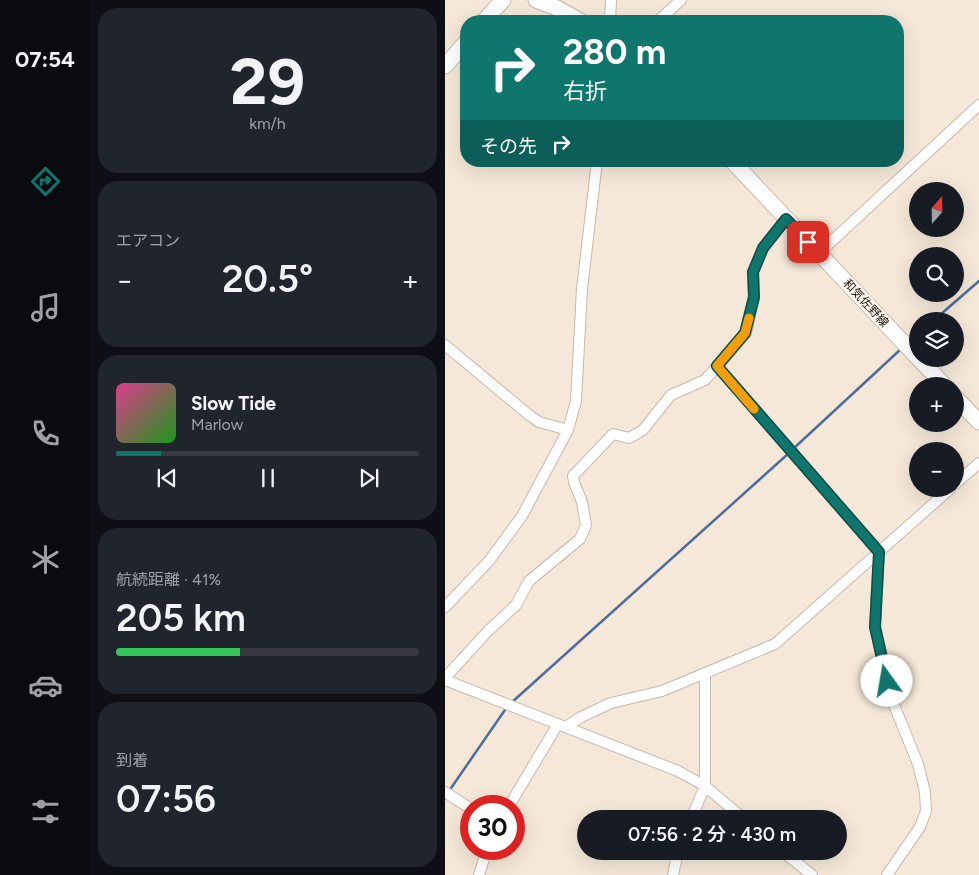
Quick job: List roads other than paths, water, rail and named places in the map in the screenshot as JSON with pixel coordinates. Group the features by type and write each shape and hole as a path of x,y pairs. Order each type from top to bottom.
{"main road":[{"path":"489,15 503,0"},
{"path":"537,0 568,15"},
{"path":"445,66 460,49"},
{"name":"和気佐野線","path":"738,167 909,348"},
{"name":"和気佐野線","path":"927,367 936,377"},
{"path":"964,406 979,422"}],"street":[{"path":"610,15 611,0"},
{"path":"665,15 681,0"},
{"path":"819,253 979,104"},
{"path":"445,606 489,561 522,516 568,430 576,400 582,290 596,167"},
{"path":"733,810 705,786 678,771 445,679 487,632 516,605 529,581 580,539 585,525 582,502 573,482 573,476 613,434 629,438 637,434 671,395 677,391 699,384 745,333 754,297 753,275 756,266 763,248 786,219"},
{"path":"445,345 539,422 568,430"},
{"path":"717,366 879,552 875,627 894,705 918,764 925,792 926,811 920,827 887,875"},
{"path":"964,476 979,463"},
{"path":"516,795 562,725 611,703 662,691 775,644 941,497"},
{"path":"695,810 705,786 705,674"},
{"path":"445,792 460,802"},
{"path":"479,875 484,860"},
{"path":"673,875 676,860"},
{"path":"793,860 812,875"}],"waterway":[{"path":"943,312 979,281"},
{"path":"793,449 901,349"},
{"path":"511,703 789,453"},
{"path":"449,791 507,707"}]}
